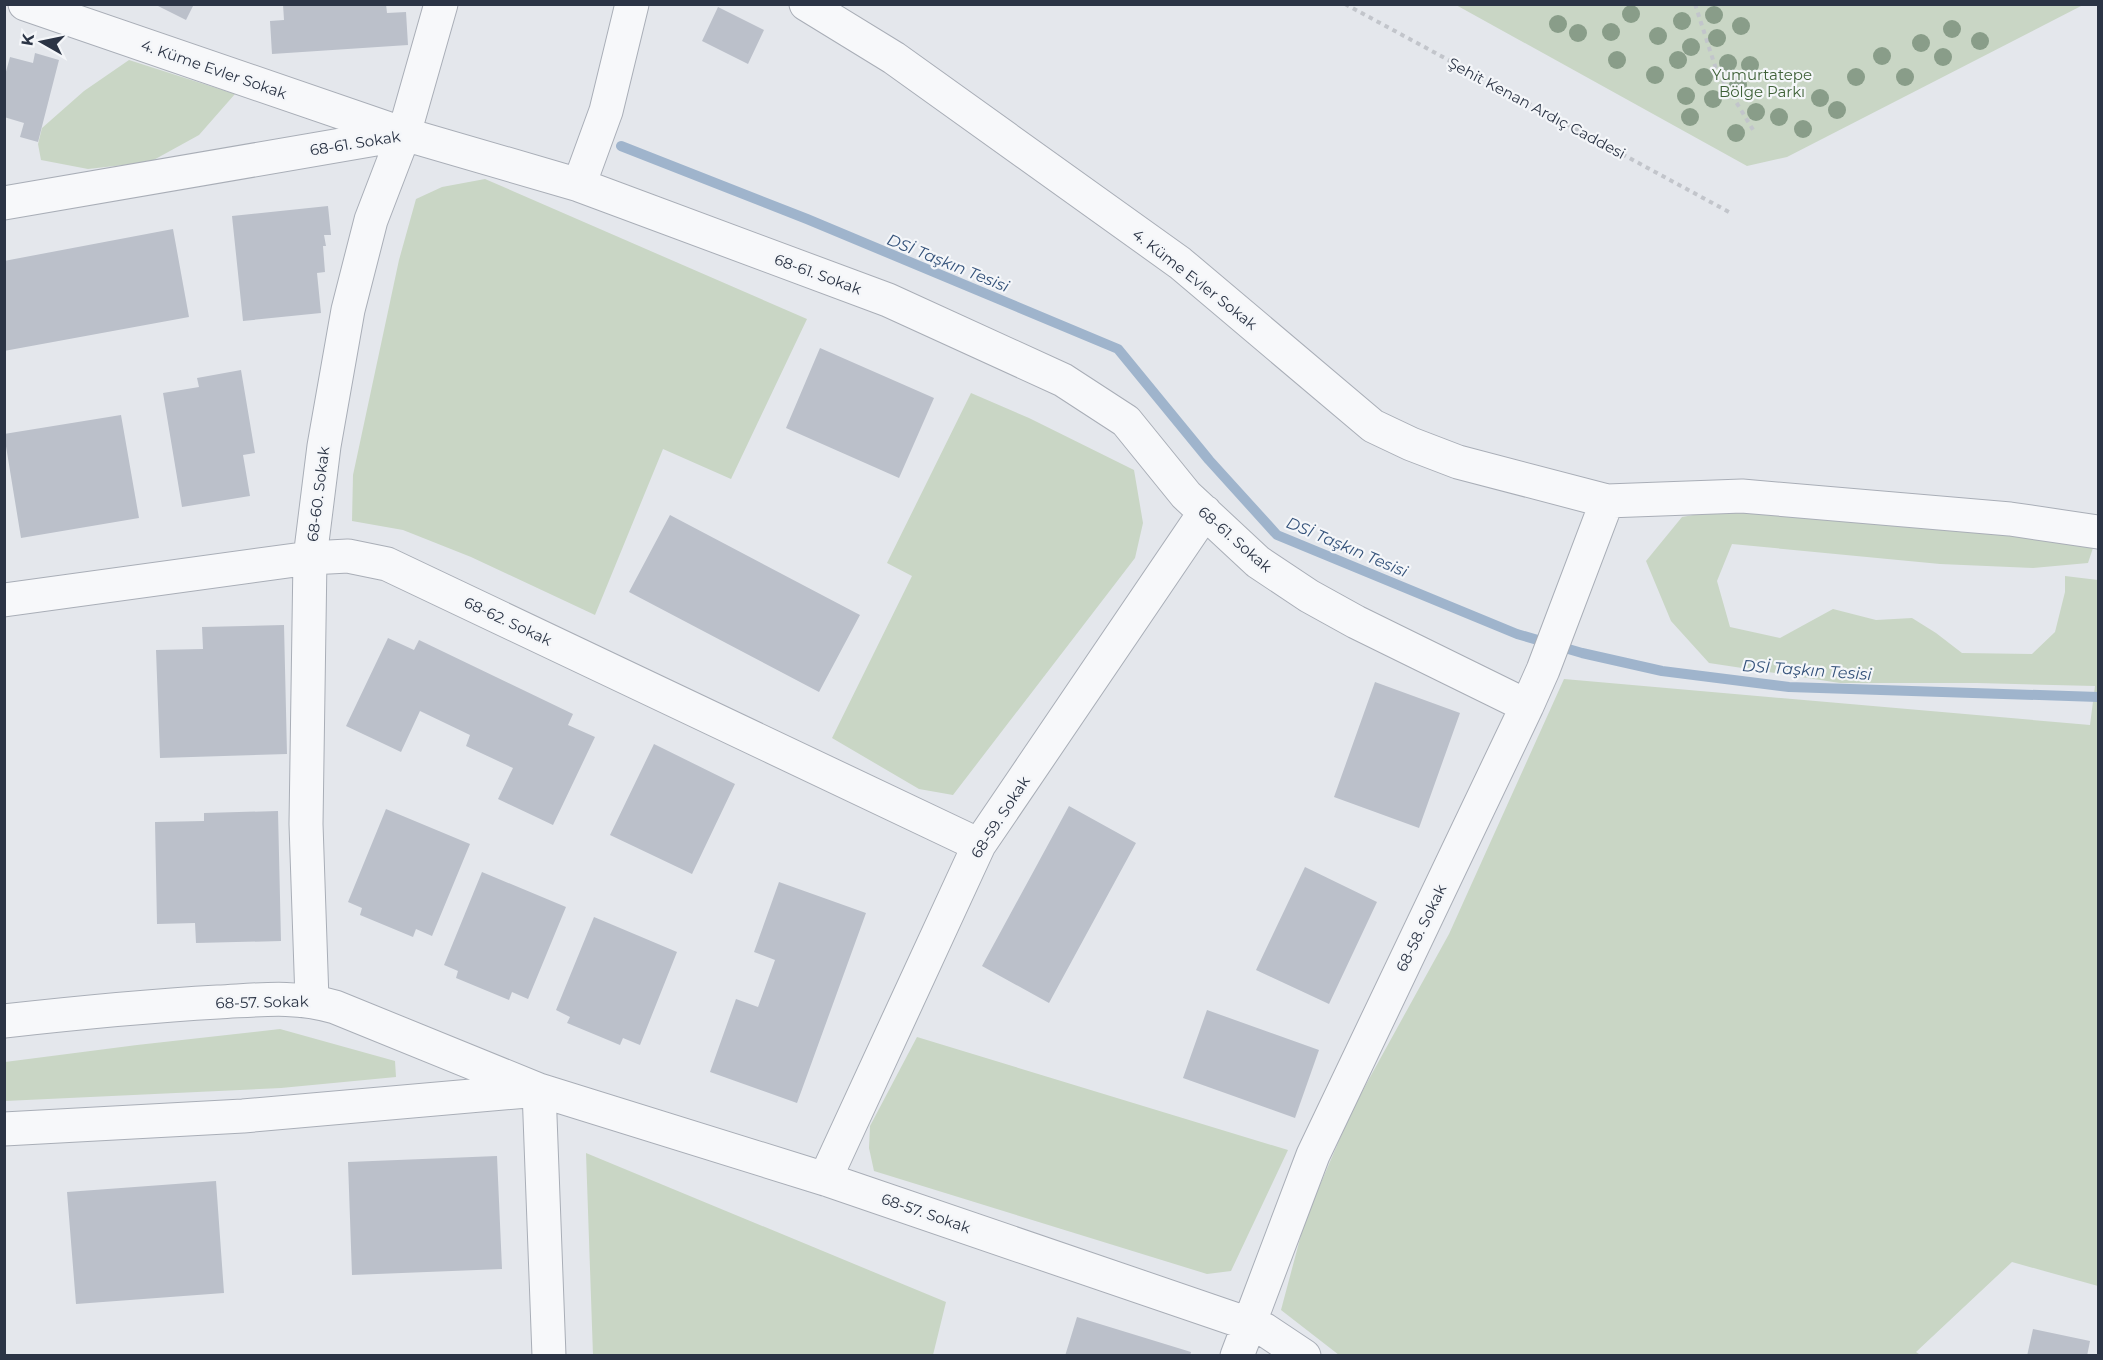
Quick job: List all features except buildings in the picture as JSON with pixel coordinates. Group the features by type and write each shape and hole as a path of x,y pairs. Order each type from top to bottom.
{"street":[{"name":"4. Küme Evler Sokak","path":"25,4 404,134"},
{"name":"68-60. Sokak","path":"312,1000 306,824 310,558 324,446 348,310 371,220 404,134 441,4"},
{"path":"579,185 606,111 632,4"},
{"name":"4. Küme Evler Sokak","path":"806,4 894,58 1180,263 1373,426 1411,444 1458,462 1607,501 1742,496 2010,519 2098,532"},
{"name":"68-61. Sokak","path":"4,203 404,134 579,185 888,300 1063,380 1126,421 1186,495 1258,562 1309,596 1356,622 1527,706"},
{"name":"68-58. Sokak","path":"1237,1356 1313,1155 1527,706 1543,670 1607,501"},
{"name":"68-59. Sokak","path":"825,1179 978,845 1205,513"},
{"name":"68-62. Sokak","path":"4,600 310,558 348,556 387,564 978,845"},
{"name":"68-57. Sokak","path":"4,1021 134,1006 278,999 312,1000 335,1007 539,1090 825,1179 1249,1324 1264,1330 1304,1356"},
{"path":"539,1090 549,1356"},
{"name":"68-57. Sokak","path":"4,1129 243,1116 539,1090"}],"path":[{"name":"Şehit Kenan Ardıç Caddesi","path":"1345,4 1729,212"},
{"path":"1695,4 1716,69 1755,133"}],"green space":[{"name":"Yumurtatepe Bölge Parkı","path":"2083,4 1787,157 1747,166 1456,5"},
{"path":"129,60 235,94 199,135 150,162 88,169 41,160 38,144 42,128 84,91"},
{"path":"485,179 807,319 731,479 663,449 595,615 471,557 403,530 352,521 353,475 399,260 416,199 442,187"},
{"path":"971,393 1029,418 1134,470 1143,523 1135,558 953,795 919,789 832,738 912,576 887,563"},
{"path":"1734,508 2097,536 2088,563 2033,568 1940,564 1732,544 1717,581 1730,627 1780,638 1833,609 1876,620 1912,618 1962,653 2032,654 2055,632 2065,592 2065,576 2098,580 2098,1286 2012,1262 1916,1352 1922,1356 1339,1355 1281,1310 1305,1220 1353,1108 1449,934 1564,679 2090,725 2095,686 1840,683 1709,663 1671,621 1646,561 1682,517"},
{"path":"280,1029 395,1061 396,1077 281,1088 5,1101 5,1062"},
{"path":"917,1037 1288,1150 1231,1271 1207,1274 874,1171 869,1148 870,1126"},
{"path":"586,1153 946,1302 933,1355 593,1355"}],"waterway":[{"name":"DSİ Taşkın Tesisi","path":"621,146 807,219 1118,349 1209,460 1277,535 1517,634 1582,653 1662,671 1789,687 2098,697"}]}
